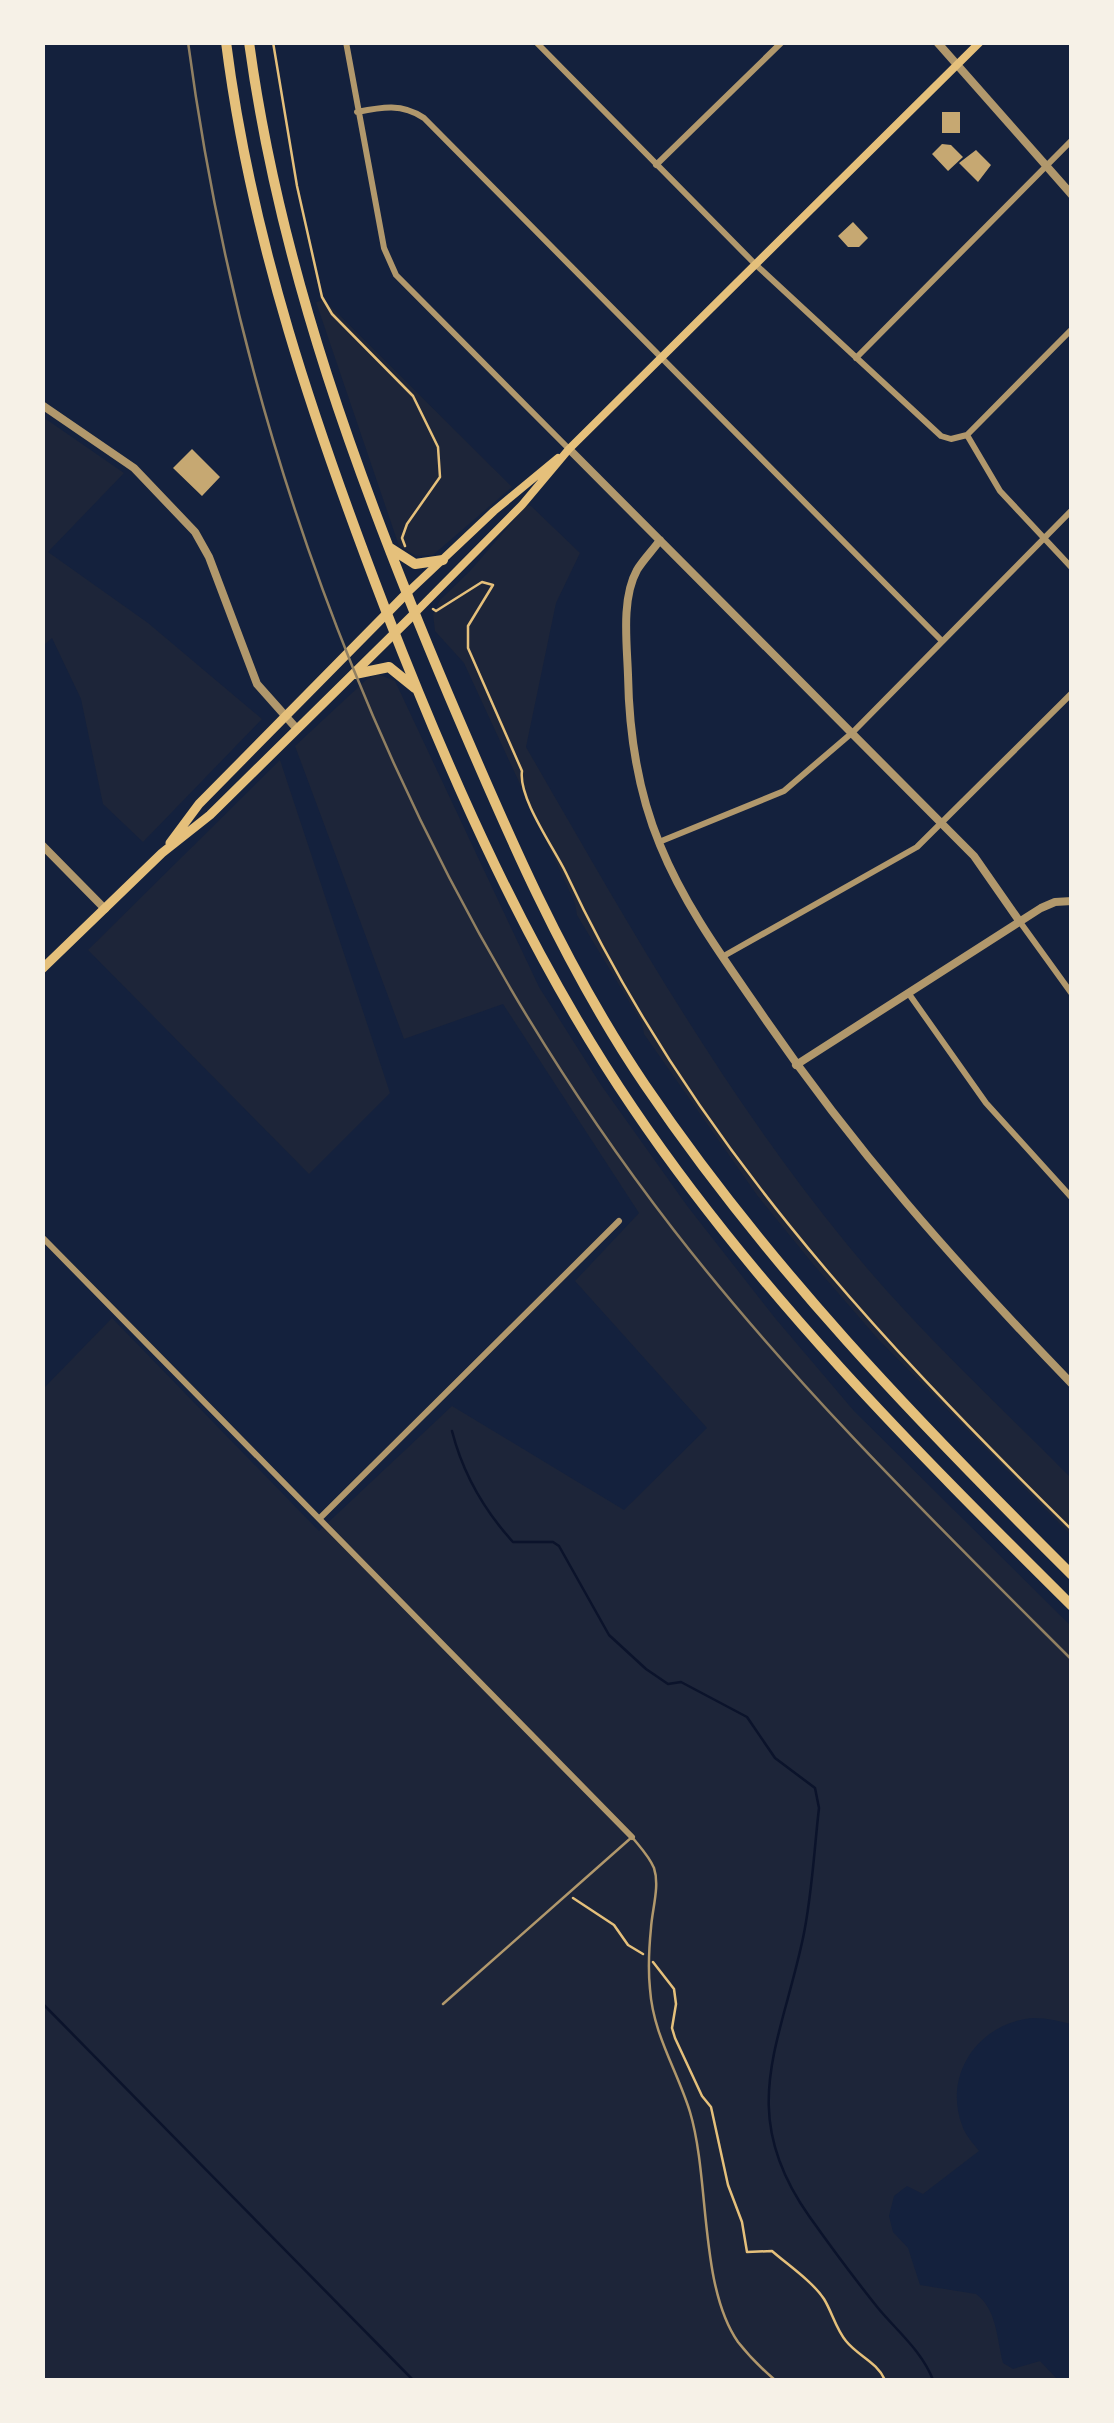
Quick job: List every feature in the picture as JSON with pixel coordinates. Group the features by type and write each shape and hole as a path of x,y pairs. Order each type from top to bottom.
{"highway":[{"path":"226,42 247,173 281,310 308,396 395,634 470,812 536,946 596,1052 672,1164 806,1333 904,1439 1072,1606"},
{"path":"249,42 264,142 292,259 328,380 414,614 550,922 603,1019 720,1190 813,1306 892,1394 1072,1575"},
{"path":"386,544 410,562 443,560"},
{"path":"355,674 389,667 420,694"}],"main road":[{"path":"42,970 355,674 522,506 569,449 980,42"},
{"path":"162,853 199,804 387,612 509,497 569,449"}],"street":[{"path":"346,42 384,248 396,275 979,862 1072,994"},
{"path":"656,165 782,42"},
{"path":"937,42 1072,195"},
{"path":"538,43 754,264 942,436 951,439 967,435 1072,329"},
{"path":"357,112 389,105 412,110 424,118 941,640"},
{"path":"856,358 1072,140"},
{"path":"42,405 134,468 195,532 209,557 255,681 298,729"},
{"path":"967,435 1000,491 1072,568"},
{"path":"658,842 784,791 853,732 1072,510"},
{"path":"660,540 636,572 629,598 626,640 631,729 642,788 658,842 688,904 796,1064 916,1218 1072,1384"},
{"path":"722,957 916,847 1072,692"},
{"path":"42,845 105,909"},
{"path":"796,1064 1020,922 1055,902 1072,901"},
{"path":"909,994 986,1103 1072,1198"},
{"path":"320,1518 618,1222"},
{"path":"42,1237 632,1837"}],"lane":[{"path":"444,2004 632,1837 647,1855 656,1878 650,1960 654,2019 696,2136 712,2262 727,2321 738,2341 775,2380"}],"path":[{"path":"272,42 322,296 332,314 413,396 438,447 440,477 403,531 408,550"},
{"path":"436,611 482,582 493,586 468,626 468,648 522,771 531,806 580,905 678,1075 791,1231 827,1274 883,1338 1072,1530"},
{"path":"568,1894 614,1925 628,1945 660,1967 674,1988 675,2038 710,2107 747,2252 772,2251 807,2279 825,2301 846,2341 881,2372 884,2380"}],"shaded area":[{"path":"324,300 512,487 433,555 416,556 399,546 316,302"},
{"path":"43,417 124,473 48,552 148,623 262,719 143,842 103,804 81,699 52,638 43,646"},
{"path":"527,505 580,553 556,603 526,747 676,1001 800,1185 899,1304 1071,1478 1071,1535 878,1339 757,1195 644,1034 642,1023 577,915 575,903 464,663 435,631 433,614 440,600"},
{"path":"378,674 395,681 539,987 601,1085 688,1207 854,1411 1071,1626 1071,2024 1025,2019 1007,2024 978,2044 961,2073 957,2107 967,2136 979,2151 923,2194 907,2186 894,2196 889,2216 893,2232 908,2248 920,2285 976,2294 992,2316 1003,2363 1013,2369 1040,2361 1058,2380 43,2380 43,1389 112,1318 319,1531 452,1406 624,1510 707,1428 575,1281 639,1213 503,1004 404,1039 295,746 366,680"},
{"path":"280,760 390,1093 309,1174 88,950"}],"building":[{"path":"942,112 960,112 960,133 942,133"},
{"path":"942,144 951,145 963,157 948,171 932,154"},
{"path":"976,150 991,165 978,182 959,163"},
{"path":"853,222 868,238 859,247 848,247 838,236"},
{"path":"192,449 220,477 202,496 173,468"}],"waterway":[{"path":"452,1431 475,1490 513,1542 553,1542 559,1546 609,1635 668,1684 681,1682 747,1717 775,1758 815,1788 819,1808 809,1906 770,2079 774,2144 787,2179 809,2216 878,2308 916,2351 933,2380"},
{"path":"42,2003 413,2380"}],"railway":[{"path":"188,42 214,202 251,360 297,515 353,668 419,816 494,959 579,1097 673,1229 719,1286 865,1450 1072,1660"}]}
